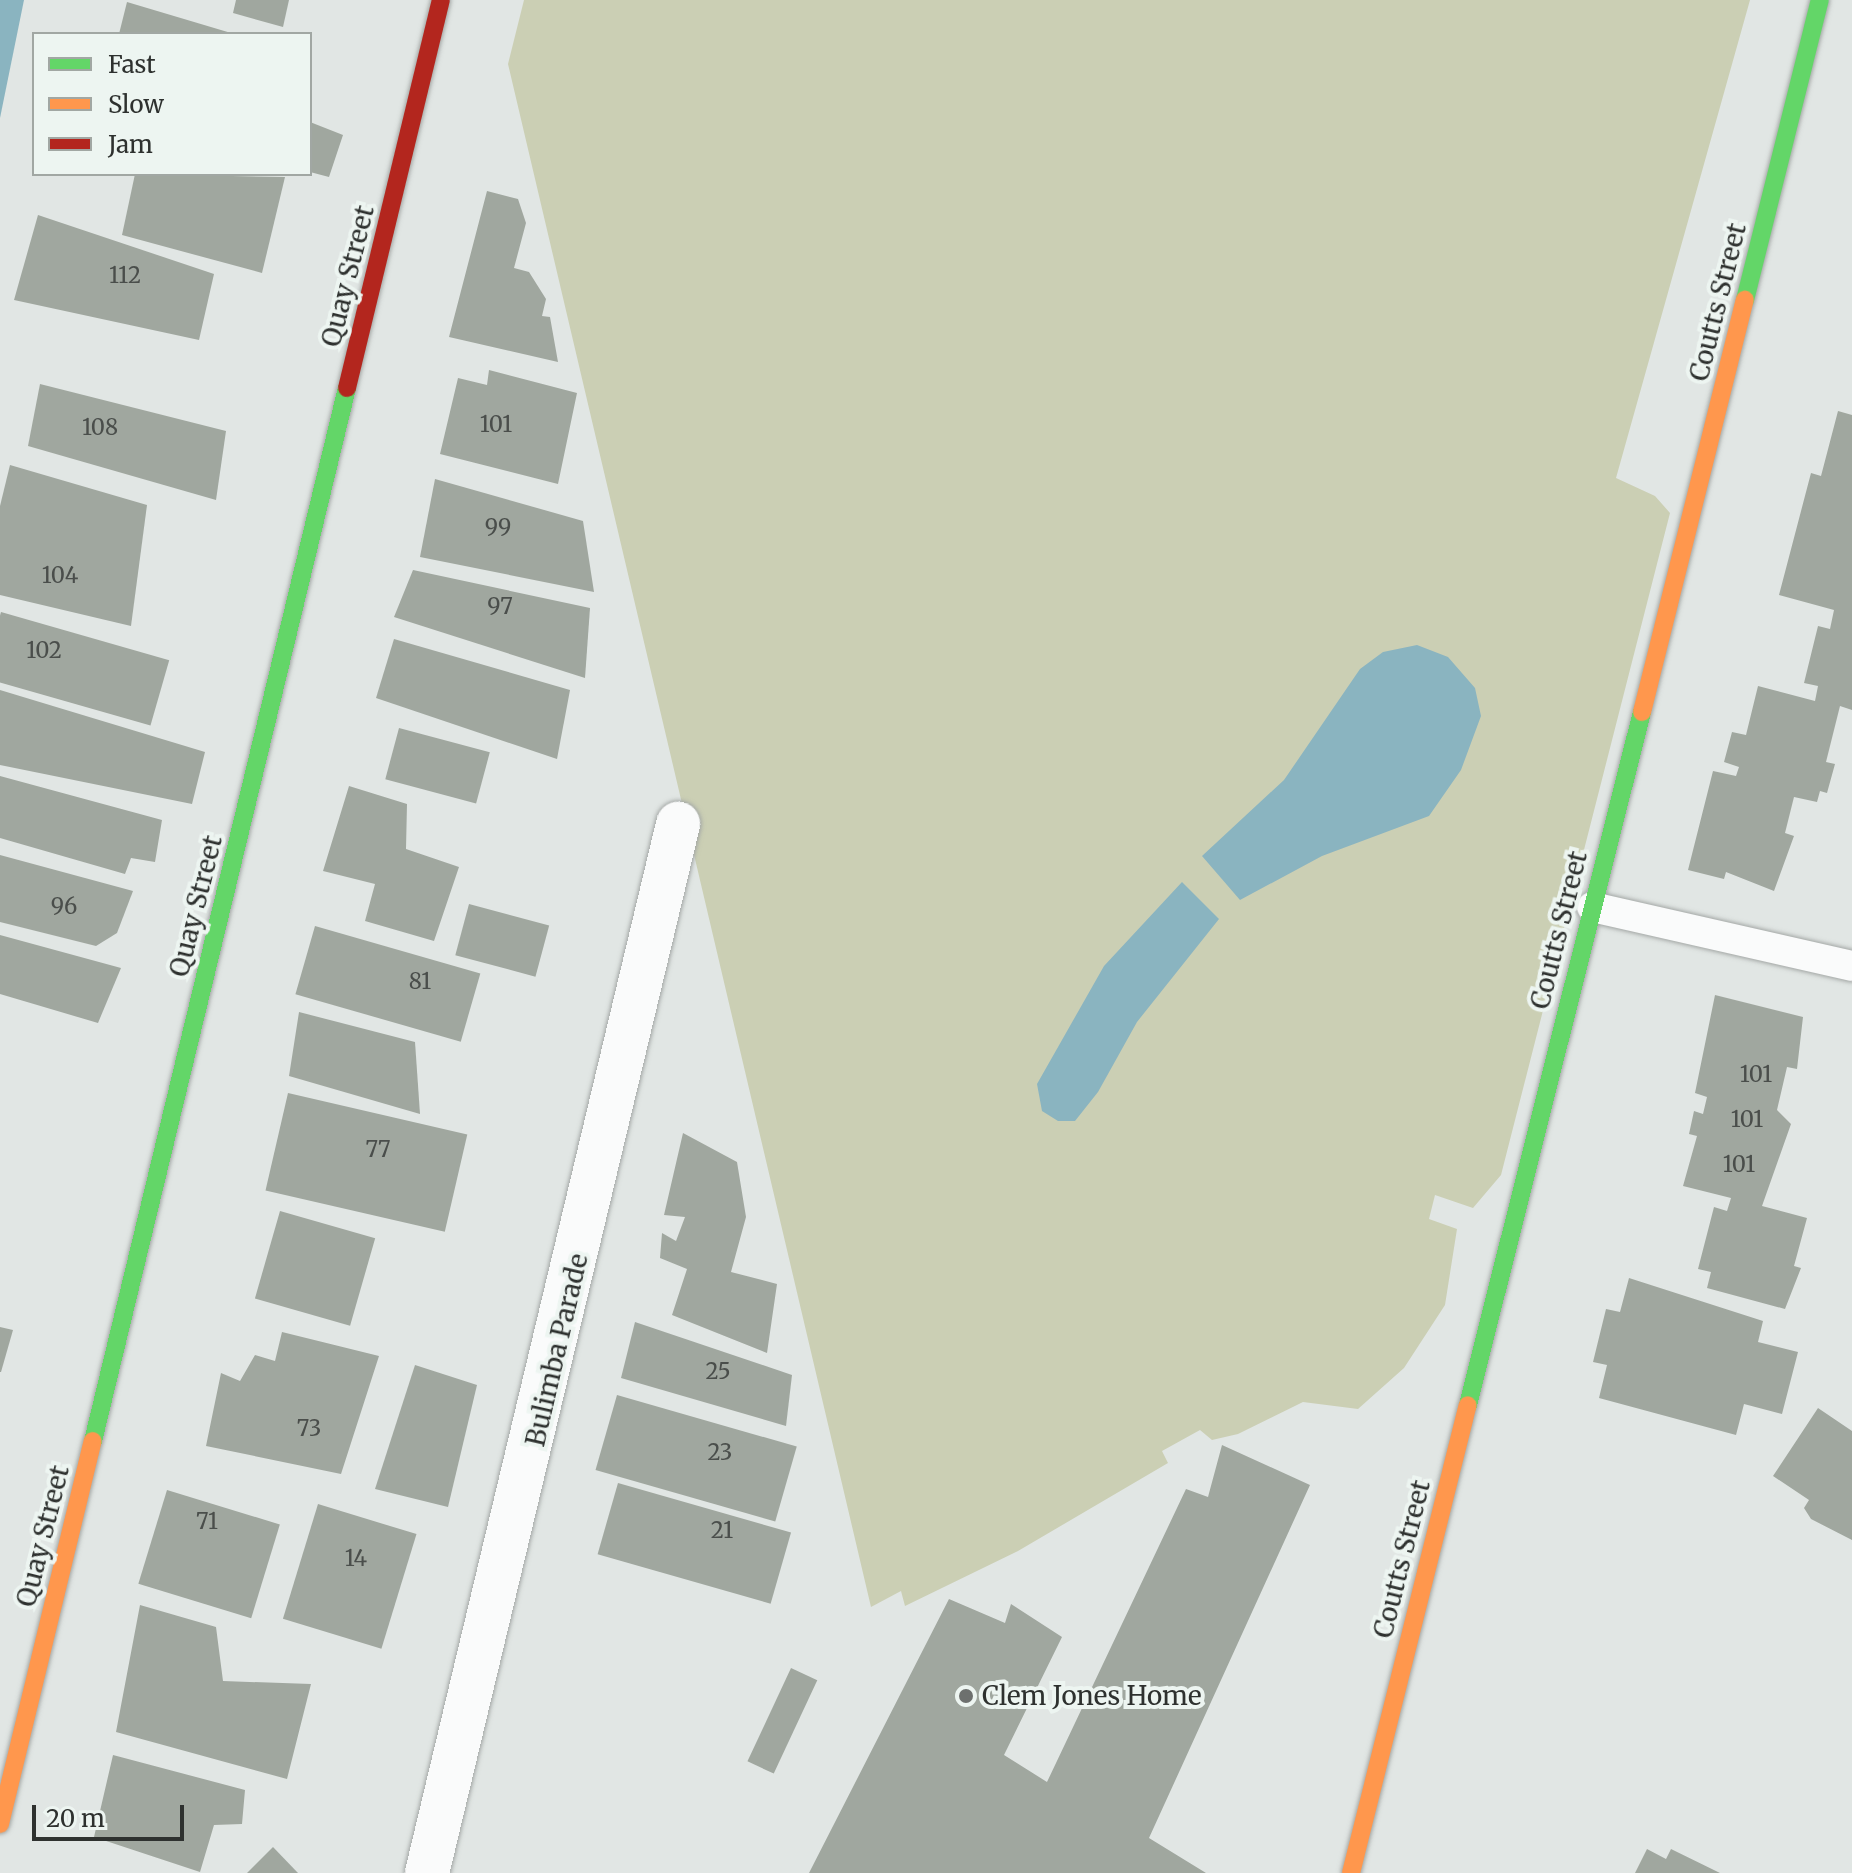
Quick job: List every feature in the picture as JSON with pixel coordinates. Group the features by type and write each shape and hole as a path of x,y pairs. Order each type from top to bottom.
{"street":[{"name":"Quay Street","path":"0,1824 441,0"},
{"name":"Coutts Street","path":"1351,1873 1820,0"},
{"name":"Bulimba Parade","path":"427,1873 678,824"}],"lane":[{"path":"1592,907 1852,966"}],"green space":[{"path":"524,0 1750,0 1616,478 1655,496 1670,513 1501,1175 1473,1208 1435,1195 1429,1219 1457,1229 1445,1305 1404,1368 1358,1409 1303,1402 1238,1434 1212,1440 1200,1430 1162,1451 1168,1463 1018,1551 905,1606 901,1591 871,1607 508,64"}],"water":[{"path":"0,0 24,0 0,118"},
{"path":"1417,645 1448,657 1475,688 1481,716 1461,770 1429,816 1322,856 1240,900 1202,856 1284,780 1360,669 1383,652"},
{"path":"1182,882 1219,919 1137,1022 1098,1092 1075,1121 1058,1121 1042,1111 1037,1084 1104,966"}],"building":[{"path":"236,0 289,0 283,27 233,13"},
{"path":"127,2 228,32 120,32"},
{"path":"312,123 343,135 329,177 312,173"},
{"path":"135,176 285,177 262,273 122,235"},
{"path":"487,191 518,199 526,223 514,268 529,272 546,299 542,316 550,317 558,362 449,337"},
{"path":"38,215 214,274 199,340 14,300"},
{"path":"489,370 577,393 558,484 440,454 458,378 487,385"},
{"path":"40,384 226,431 216,500 28,446"},
{"path":"1838,411 1852,415 1852,710 1840,706 1826,762 1835,764 1827,793 1820,791 1817,802 1794,797 1785,833 1794,836 1774,891 1726,872 1724,879 1688,870 1713,771 1736,776 1739,767 1724,762 1732,732 1746,735 1758,686 1815,701 1818,686 1804,683 1818,626 1830,629 1834,610 1779,595 1811,473 1821,476"},
{"path":"10,465 147,505 131,626 0,595 0,506"},
{"path":"435,479 583,521 594,592 420,557"},
{"path":"413,570 590,608 585,678 394,617"},
{"path":"1,612 169,660 150,726 0,682"},
{"path":"394,639 570,690 557,759 376,698"},
{"path":"0,690 205,752 192,804 0,765"},
{"path":"399,728 490,752 476,804 385,779"},
{"path":"0,776 162,820 155,862 131,858 125,874 0,838"},
{"path":"349,786 407,804 406,849 459,867 434,941 365,921 375,884 323,871"},
{"path":"0,855 133,891 117,933 96,946 0,922"},
{"path":"469,904 549,925 535,977 455,955"},
{"path":"315,926 480,973 461,1042 295,994"},
{"path":"0,935 121,968 98,1023 0,994"},
{"path":"1715,995 1803,1017 1797,1069 1787,1067 1777,1110 1791,1124 1762,1206 1807,1218 1794,1266 1801,1268 1785,1309 1707,1288 1711,1272 1698,1269 1714,1207 1727,1211 1731,1198 1683,1186 1697,1136 1689,1134 1694,1111 1703,1114 1707,1097 1695,1093"},
{"path":"299,1012 415,1042 420,1114 289,1076"},
{"path":"288,1093 467,1134 445,1232 266,1190"},
{"path":"683,1133 737,1162 746,1217 731,1272 777,1284 767,1353 672,1315 687,1269 660,1258 662,1233 676,1241 685,1217 664,1215"},
{"path":"280,1211 375,1238 350,1326 255,1298"},
{"path":"1629,1278 1763,1321 1758,1342 1798,1352 1782,1414 1744,1404 1736,1435 1599,1398 1607,1365 1593,1362 1606,1309 1620,1312"},
{"path":"635,1322 792,1375 786,1426 621,1378"},
{"path":"0,1327 13,1330 1,1372 0,1372"},
{"path":"282,1332 379,1356 341,1474 206,1446 221,1373 240,1381 255,1355 275,1361"},
{"path":"415,1365 477,1385 448,1507 375,1489"},
{"path":"617,1395 797,1447 775,1522 596,1470"},
{"path":"1818,1408 1852,1431 1852,1540 1811,1519 1804,1508 1809,1500 1773,1476"},
{"name":"Clem Jones Home","path":"1222,1445 1310,1485 1149,1838 1206,1873 809,1873 949,1599 1005,1623 1011,1604 1062,1637 1004,1755 1047,1782 1186,1489 1208,1497"},
{"path":"618,1483 791,1533 771,1604 598,1554"},
{"path":"167,1490 280,1524 251,1618 138,1584"},
{"path":"318,1504 416,1534 381,1649 283,1619"},
{"path":"140,1605 216,1627 223,1681 311,1684 287,1779 116,1732"},
{"path":"791,1668 817,1680 774,1774 747,1761"},
{"path":"113,1755 245,1790 242,1824 214,1825 200,1872 94,1837"},
{"path":"273,1847 298,1873 247,1873"},
{"path":"1647,1849 1666,1859 1671,1849 1720,1873 1635,1873"}],"traffic: fast":[{"path":"1745,300 1820,0"},
{"path":"93,1441 347,388"},
{"path":"1468,1405 1642,712"}],"traffic: slow":[{"path":"1642,712 1745,300"},
{"path":"1351,1873 1468,1405"},
{"path":"0,1824 93,1441"}],"traffic: jam":[{"path":"347,388 441,0"}],"place":[{"name":"Clem Jones Home","path":"966,1696"}]}
